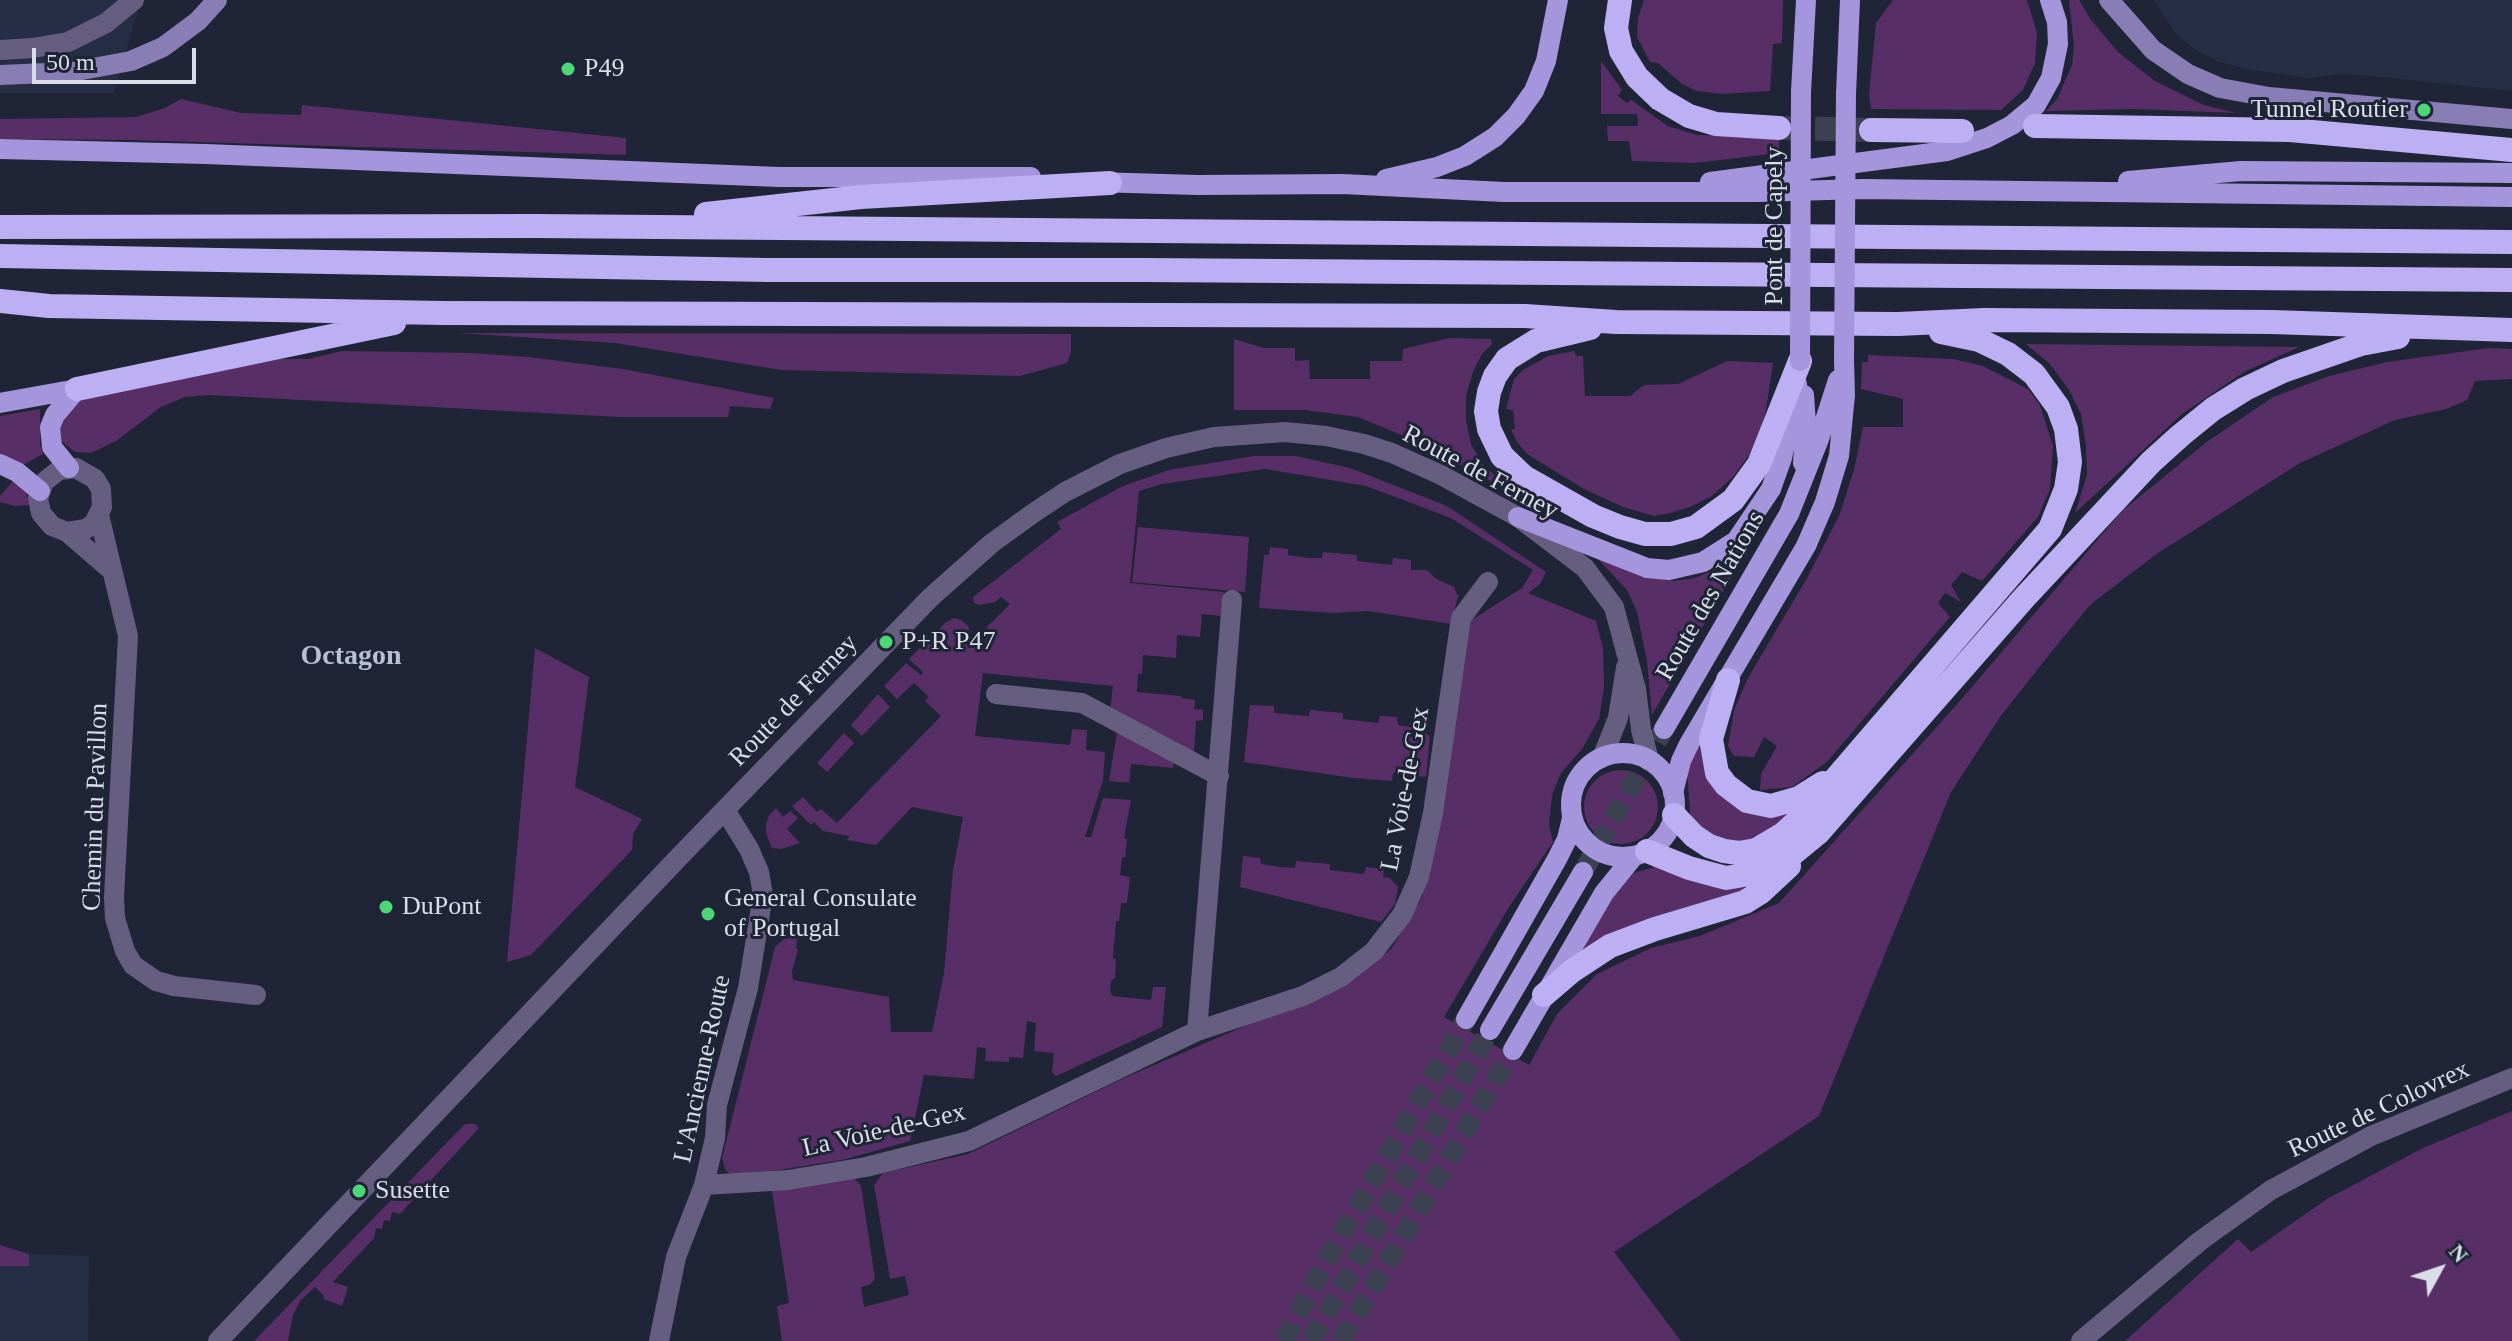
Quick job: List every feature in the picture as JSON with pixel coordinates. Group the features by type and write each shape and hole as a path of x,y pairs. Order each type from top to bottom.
{"highway":[{"path":"1620,0 1616,28 1621,51 1637,77 1660,99 1689,116 1716,124 1779,128"},
{"path":"2035,126 2290,130 2512,150"},
{"path":"1871,130 1962,131"},
{"path":"576,227 861,197 1110,183"},
{"path":"0,227 576,227 2512,242"},
{"path":"0,256 767,270 2512,280"},
{"path":"0,301 49,306 443,313 1525,316 1616,322 1898,324 1984,320 2272,322 2512,330"},
{"path":"77,389 443,313"},
{"path":"1616,322 1536,341 1514,353 1495,376 1486,411 1492,438 1502,456 1515,469 1543,489 1593,516 1632,531 1659,534 1684,531 1706,521 1733,500 1759,464 1800,361"},
{"path":"1673,804 1694,836 1716,849 1739,853 1756,850 1773,841 1795,824 2042,540 2057,515 2069,475 2069,440 2052,397 2034,374 2008,354 1979,340 1898,324"},
{"path":"1640,854 1734,878 1772,868 1804,845 1838,811 2024,598 2116,499 2151,462 2213,409 2283,371 2361,344 2396,337 2476,329"},
{"path":"1728,680 1713,725 1711,751 1717,773 1735,794 1760,805 1784,803 1813,791 1846,763"},
{"path":"1544,995 1572,971 1610,946 1745,902 1773,883 1792,864 1804,845"}],"main road":[{"path":"0,75 82,71 131,61 181,35 217,0"},
{"path":"1343,184 1402,176 1437,167 1465,156 1495,137 1526,104 1541,76 1551,43 1558,0"},
{"name":"Pont de Capely","path":"1800,361 1801,92 1806,0"},
{"path":"1513,1050 1604,893 1640,854 1666,834 1681,761 1689,744 1806,546 1831,484 1844,422 1849,10 1864,0"},
{"path":"1622,192 1901,158 1947,151 1987,138 2027,114 2042,97 2051,78 2058,44 2057,22 2050,0"},
{"path":"2109,0 2153,50 2188,74 2220,88 2269,97 2512,119"},
{"path":"0,149 206,154 779,177 1024,177 1110,183 1343,184 1467,191 2039,190 2512,197"},
{"path":"2039,190 2241,171 2512,173"},
{"path":"1518,517 1647,568 1669,570 1690,566 1725,550 1749,525 1771,489 1793,415 1800,361"},
{"name":"Route des Nations","path":"1799,487 1806,423 1800,361"},
{"name":"Route des Nations","path":"1664,729 1789,514 1819,439 1844,361"},
{"path":"0,403 77,389"},
{"path":"69,468 52,447 50,427 55,415 77,389"},
{"path":"0,464 17,472 40,491"},
{"path":"1466,1019 1567,839 1572,818 1571,803 1580,776 1589,766 1602,758 1628,754 1649,761 1666,777 1673,804"},
{"path":"1572,818 1585,841 1595,849 1607,855 1640,854"},
{"path":"1490,1030 1583,872"}],"street":[{"path":"0,50 68,42 106,23 134,0"},
{"name":"Route de Ferney","path":"218,1341 898,630 981,553 1058,496 1093,476 1142,455 1203,439 1243,434 1285,432 1336,438 1378,448 1415,463 1518,517 1573,557 1600,586 1619,618 1649,761"},
{"path":"67,532 86,529 99,515 103,500 95,479 86,472 69,468 51,475 40,491 39,506 46,521 67,532 111,570"},
{"name":"Chemin du Pavillon","path":"99,515 128,636 114,897 115,918 125,951 133,965 156,981 174,986 256,995"},
{"name":"La Voie-de-Gex","path":"704,1185 788,1180 866,1167 969,1141 1197,1031 1303,996 1341,977 1374,951 1402,915 1419,877 1433,813 1461,618 1488,582"},
{"path":"1197,1031 1232,600"},
{"name":"Route de Ferney","path":"1602,758 1618,718 1626,655"},
{"path":"996,694 1082,703 1219,776"},
{"name":"L'Ancienne-Route","path":"659,1341 676,1257 704,1185 715,1138 717,1105 748,988 763,895 759,872 749,849 725,810"},
{"name":"Route de Colovrex","path":"2081,1341 2200,1241 2271,1190 2371,1136 2512,1078"}],"shaded area":[{"path":"0,0 141,0 114,93 0,93"},
{"path":"1644,0 1783,0 1782,43 1773,44 1770,91 1722,94 1697,91 1682,84 1658,63 1650,62 1637,37 1638,18"},
{"path":"1893,0 2027,0 2037,33 2035,63 2023,90 2001,110 1871,109 1869,94 1876,23"},
{"path":"2069,0 2079,0 2091,20 2118,52 2155,81 2204,105 2236,113 2134,109 2046,111 2057,99 2072,65 2074,46"},
{"path":"2154,0 2512,0 2512,91 2373,76 2341,74 2310,78 2245,69 2217,61 2196,50 2176,34"},
{"path":"1601,61 1622,90 1618,96 1627,103 1631,100 1668,126 1697,135 1779,136 1779,153 1695,163 1632,161 1629,141 1608,141 1607,126 1638,126 1637,114 1601,114"},
{"path":"181,99 241,113 301,115 302,105 626,138 626,155 0,139 0,119 136,117 165,108"},
{"path":"457,333 1071,334 1071,352 1067,363 1020,376 781,370 615,343"},
{"path":"1449,338 1491,339 1492,344 1482,354 1473,372 1466,396 1466,421 1471,444 1482,464 1502,482 1498,485 1416,441 1358,417 1305,410 1234,410 1234,339 1264,348 1295,348 1295,361 1309,360 1310,379 1370,379 1370,361 1402,361 1403,349"},
{"path":"2026,344 2299,347 2244,372 2182,414 2075,513 2087,475 2081,414 2069,390 2050,364"},
{"path":"2489,348 2512,349 2512,379 2475,381 2467,400 2446,409 2395,420 2300,463 2158,553 2091,604 2052,651 2000,717 1951,792 1819,1116 1614,1252 1681,1341 782,1341 777,1306 789,1303 772,1191 854,1178 861,1186 875,1279 861,1287 864,1307 909,1295 905,1276 890,1279 874,1185 883,1173 968,1154 1122,1079 1354,979 1392,948 1422,897 1442,811 1470,621 1522,588 1533,570 1451,518 1366,486 1265,469 1162,484 1139,491 1130,583 1224,592 1222,616 1202,614 1200,637 1177,635 1176,658 1143,655 1142,674 1138,674 1137,692 1181,696 1195,700 1194,709 1203,710 1203,720 1196,721 1194,753 1110,710 1113,686 983,673 975,736 1070,745 1072,729 1087,730 1086,750 1105,752 1103,780 1085,837 1091,837 1103,798 1131,800 1120,875 1130,877 1127,903 1121,903 1119,921 1116,922 1115,978 1111,981 1110,992 1113,996 1151,1000 1153,987 1166,987 1162,1027 1056,1076 1052,1072 1054,1053 1034,1051 1036,1023 1027,1021 1023,1058 1009,1057 1009,1062 985,1061 986,1048 977,1047 974,1079 924,1075 910,1141 842,1160 731,1175 725,1169 722,1158 775,947 786,937 797,939 793,980 889,997 891,1032 932,1032 944,973 953,870 963,817 912,807 876,845 847,840 850,836 823,831 814,822 811,825 792,806 803,797 817,812 821,809 837,823 941,716 925,701 929,697 914,683 897,699 884,686 906,663 921,675 923,672 909,659 954,618 968,626 972,641 986,641 987,627 1010,604 1001,597 995,602 979,605 974,603 973,597 1061,529 1057,522 1123,486 1169,470 1254,456 1296,456 1350,468 1447,506 1546,572 1540,584 1528,593 1596,621 1603,648 1604,688 1599,719 1582,749 1561,773 1552,795 1549,825 1553,842 1509,907 1444,1017 1529,1065 1557,1014 1597,974 1651,948 1700,936 1779,903 1959,702 2122,511 2208,441 2273,397 2329,376 2387,362"},
{"path":"342,351 528,357 623,369 774,398 770,409 730,406 728,417 619,417 209,395 185,397 161,407 116,441 91,453 75,452 61,441 59,426 77,403 101,387 256,359 308,359"},
{"path":"1574,351 1576,356 1583,356 1585,396 1630,396 1644,385 1678,384 1727,361 1773,363 1760,434 1733,477 1712,496 1690,507 1654,516 1623,507 1584,489 1527,454 1511,429 1515,429 1513,410 1506,409 1514,379 1523,370 1548,356"},
{"path":"1868,355 1953,359 1983,366 2028,389 2040,405 2053,446 2050,489 2038,517 1982,581 1962,572 1951,585 1961,602 1945,593 1938,603 1950,617 1827,762 1792,787 1760,790 1761,774 1777,746 1764,737 1754,757 1734,756 1728,746 1734,710 1748,678 1807,578 1839,516 1854,470 1863,427 1903,427 1903,399 1861,389 1862,362 1868,362"},
{"path":"40,409 43,454 19,467 0,455 0,416"},
{"path":"17,480 26,492 30,505 15,506 0,502 0,496"},
{"path":"1138,527 1249,537 1245,592 1132,582"},
{"path":"1752,538 1652,715 1647,661 1637,612 1627,590 1598,559 1602,558 1639,576 1674,581 1695,578 1714,570 1731,559"},
{"path":"1270,547 1288,549 1288,555 1308,558 1322,558 1323,552 1357,555 1357,561 1392,565 1393,558 1411,560 1411,570 1427,570 1435,578 1454,587 1458,596 1451,624 1369,611 1333,613 1259,608 1264,555 1269,555"},
{"path":"535,648 589,677 575,787 642,819 633,834 632,850 531,955 507,962"},
{"path":"878,694 890,707 862,736 851,725"},
{"path":"1250,705 1274,706 1274,713 1295,715 1309,716 1310,710 1343,713 1343,719 1378,723 1380,716 1397,717 1398,725 1415,728 1430,736 1426,777 1393,773 1392,781 1353,778 1244,762"},
{"path":"1117,732 1174,760 1173,768 1131,764 1129,782 1132,783 1109,781"},
{"path":"844,733 854,743 827,772 817,763"},
{"path":"1699,746 1704,763 1791,817 1747,842 1721,840 1694,823 1690,813 1687,768"},
{"path":"1621,770 1635,773 1647,781 1655,793 1658,807 1655,821 1647,833 1635,841 1621,844 1607,841 1595,833 1587,821 1584,807 1587,793 1595,781 1607,773"},
{"path":"776,808 783,817 790,811 798,818 787,829 800,843 782,849 772,848 766,824"},
{"path":"1243,856 1260,858 1261,864 1281,867 1295,868 1296,861 1330,864 1330,870 1364,874 1366,867 1384,869 1383,877 1390,878 1398,887 1395,904 1381,922 1240,887"},
{"path":"1655,867 1743,886 1744,892 1584,949 1600,910 1633,873"},
{"path":"2512,1111 2512,1341 2125,1341 2238,1239 2251,1252 2327,1199 2423,1148"},
{"path":"465,1124 475,1124 479,1128 400,1214 392,1212 390,1221 384,1220 382,1229 376,1228 374,1238 333,1282 348,1287 342,1306 324,1299 315,1287 300,1301 293,1315 288,1341 254,1341"},
{"path":"0,1245 29,1254 29,1266 0,1266"},
{"path":"29,1254 89,1256 88,1341 0,1341 0,1266 28,1266"}],"tunnel":[{"path":"1779,128 1871,130"},
{"path":"1583,872 1664,729"},
{"path":"1284,1341 1325,1263 1466,1019"},
{"path":"1311,1341 1490,1030"},
{"path":"1341,1341 1513,1050"}],"place":[{"name":"P49","path":"568,69"},
{"name":"Tunnel Routier","path":"2424,110"},
{"name":"P+R P47","path":"886,642"},
{"name":"DuPont","path":"386,907"},
{"name":"General Consulate of Portugal","path":"708,914"},
{"name":"Susette","path":"359,1191"}],"district":[{"name":"Octagon","path":"351,657"}]}
